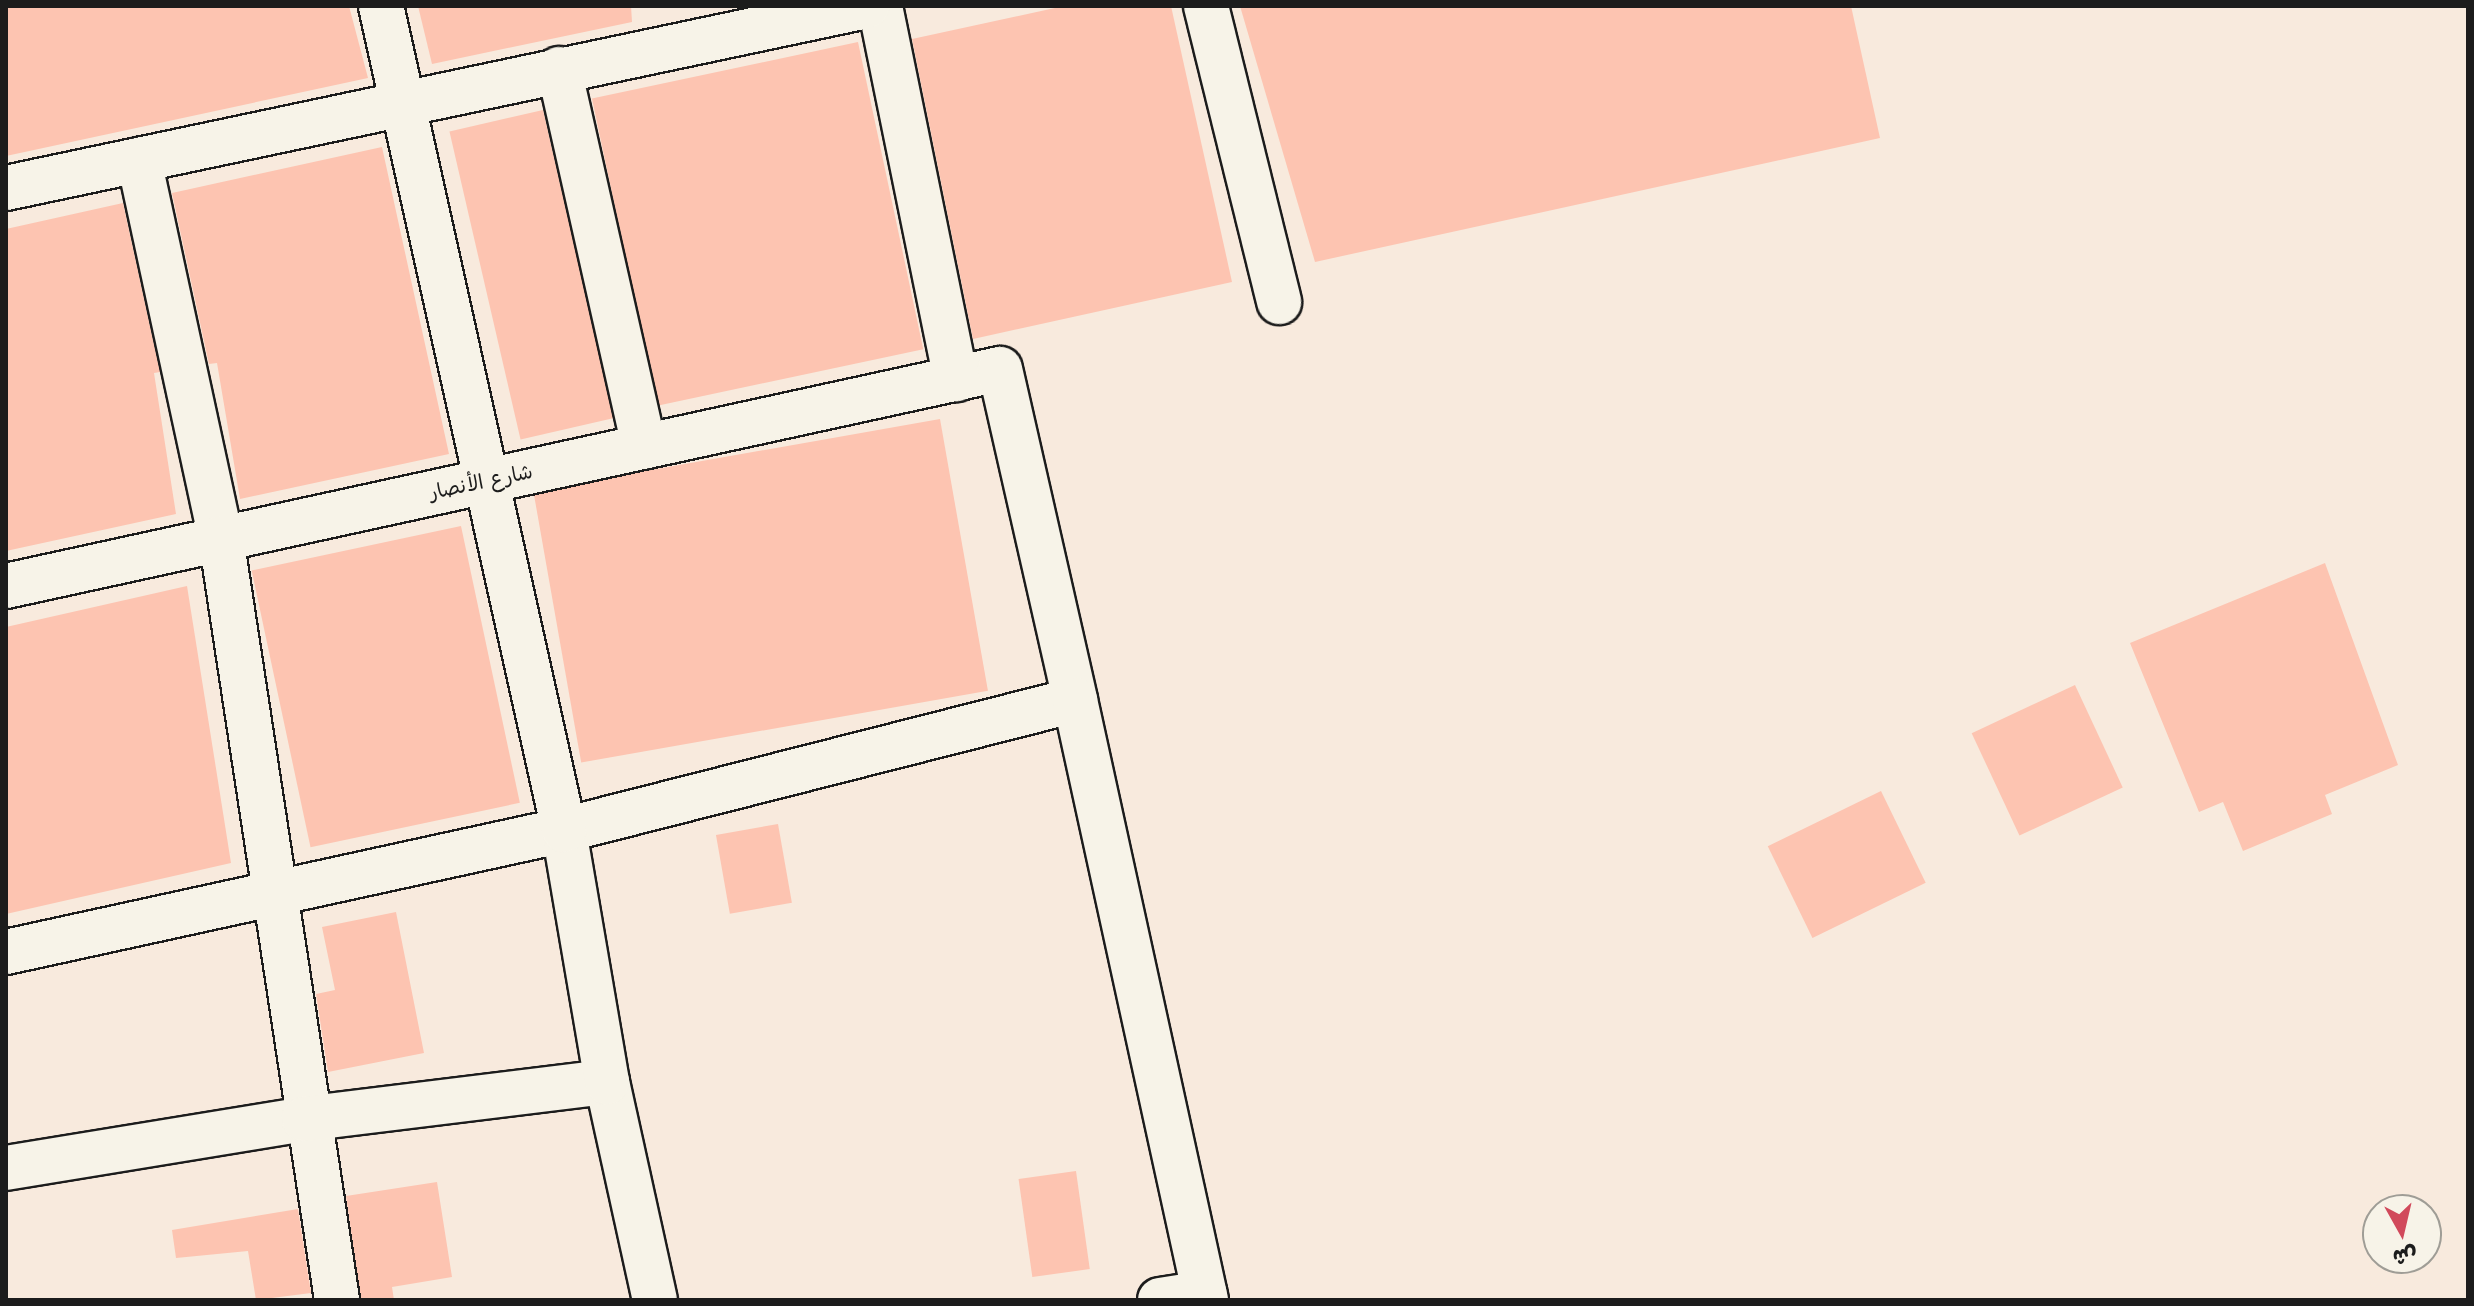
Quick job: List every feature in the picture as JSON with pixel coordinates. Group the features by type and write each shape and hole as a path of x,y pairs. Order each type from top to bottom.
{"street":[{"path":"381,6 406,100 485,481 564,830 607,1082 655,1300"},
{"path":"6,188 406,100 867,6"},
{"path":"880,6 956,379"},
{"path":"1206,6 1279,302"},
{"path":"559,69 644,447"},
{"path":"139,160 221,538 304,1119 337,1300"},
{"name":"شارع الأنصار","path":"6,586 1000,369 1075,700"},
{"path":"6,952 271,890 564,830 1075,700 1205,1296 1160,1300"},
{"path":"6,1168 304,1119 607,1082"}],"building":[{"path":"6,6 349,6 368,78 6,156"},
{"path":"418,6 631,6 632,22 432,64"},
{"path":"1064,6 1171,6 1232,282 973,339 912,39"},
{"path":"1240,6 1851,6 1880,138 1315,262"},
{"path":"858,42 923,349 657,406 592,99"},
{"path":"543,110 614,418 521,439 449,132"},
{"path":"382,147 449,454 240,499 217,363 209,364 172,193"},
{"path":"123,203 160,372 154,373 176,514 6,551 6,229"},
{"path":"940,419 988,691 581,763 533,491"},
{"path":"461,526 520,803 311,847 252,570"},
{"path":"2325,563 2398,765 2325,795 2332,814 2243,851 2223,802 2199,812 2130,643"},
{"path":"187,586 231,863 6,914 6,627"},
{"path":"2075,685 2123,787 2019,836 1972,733"},
{"path":"1881,791 1926,883 1812,938 1768,846"},
{"path":"778,824 792,903 730,914 716,835"},
{"path":"396,912 424,1053 328,1072 316,994 335,990 322,927"},
{"path":"1076,1171 1090,1269 1032,1277 1019,1179"},
{"path":"437,1182 452,1277 392,1287 394,1300 361,1300 346,1196"},
{"path":"298,1209 311,1293 256,1300 248,1251 176,1258 172,1230"}]}
